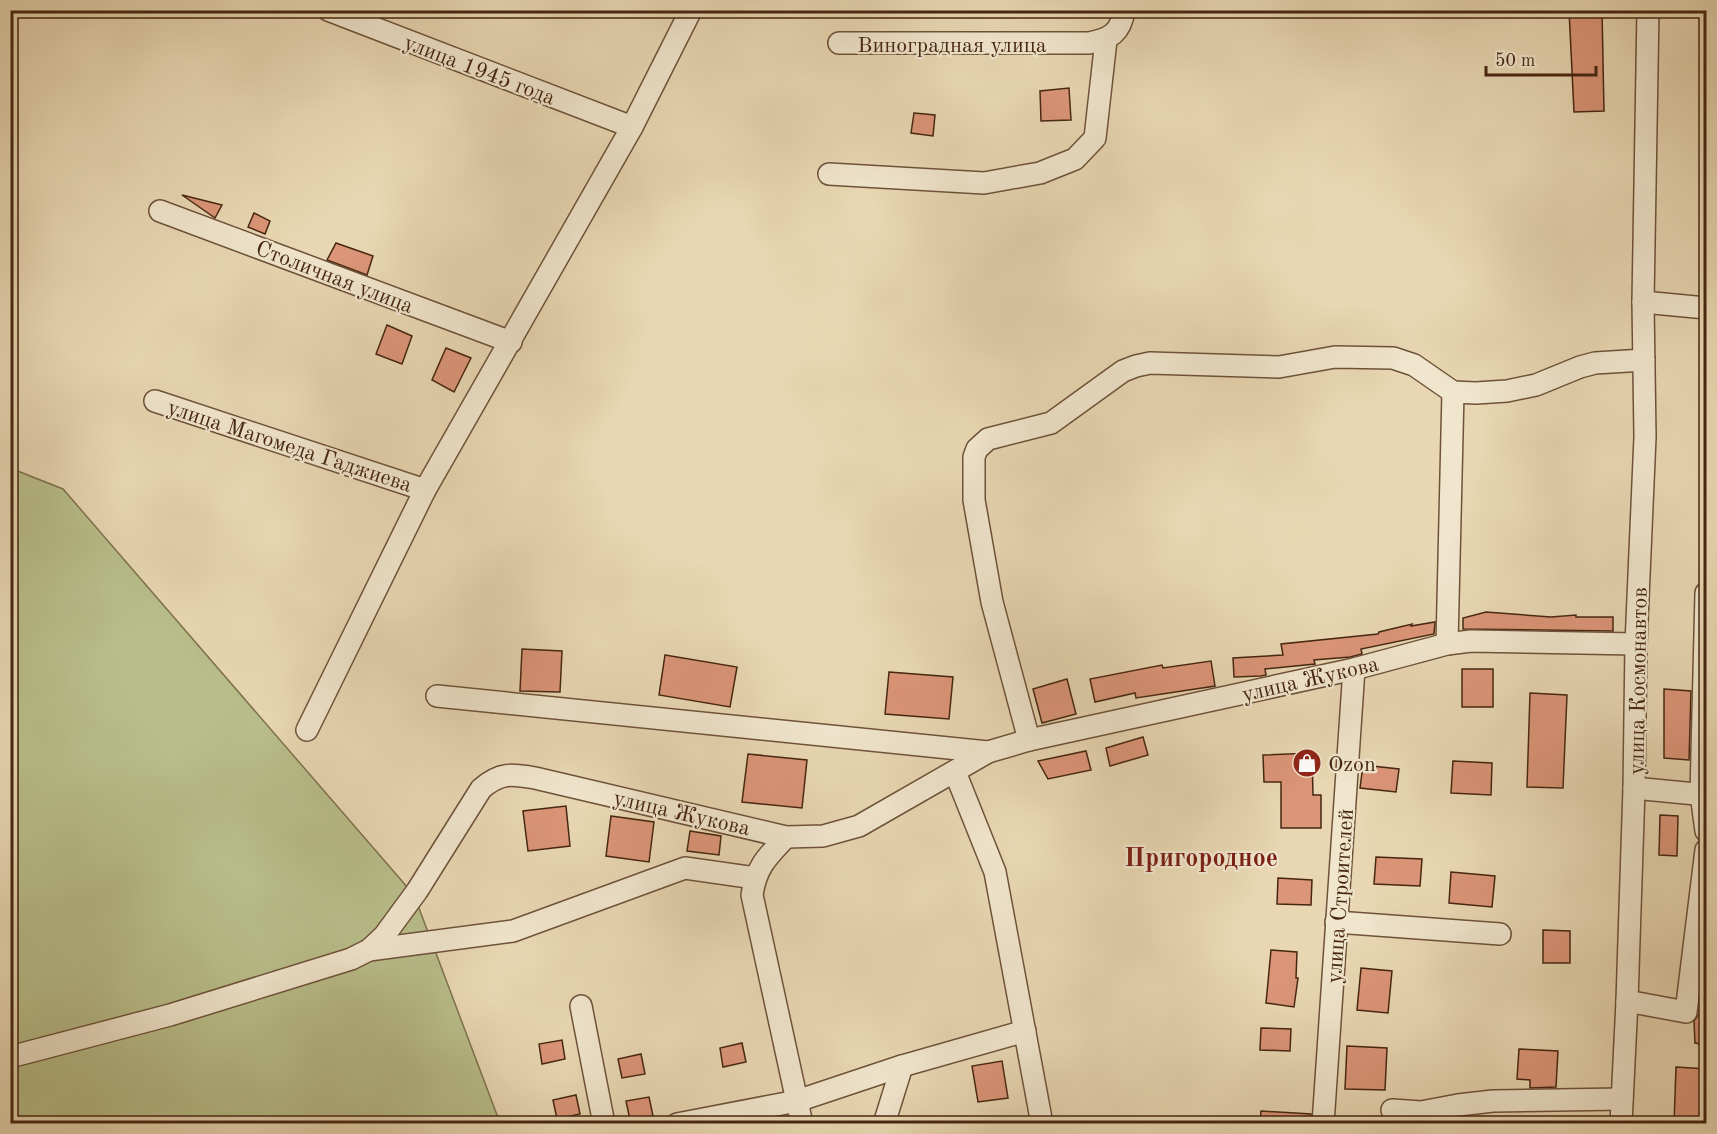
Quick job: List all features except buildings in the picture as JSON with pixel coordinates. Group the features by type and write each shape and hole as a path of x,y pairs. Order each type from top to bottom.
{"street":[{"name":"улица 1945 года","path":"328,10 632,127"},
{"path":"307,730 425,490 632,127 691,10"},
{"path":"829,174 984,183 1040,173 1075,159 1095,138 1106,40 1117,31 1123,19 1124,10"},
{"name":"улица Космонавтов","path":"1621,1124 1645,436 1643,302 1648,10"},
{"name":"Виноградная улица","path":"839,43 1065,44 1106,40"},
{"name":"Столичная улица","path":"160,211 511,342"},
{"path":"1643,302 1707,308"},
{"path":"1029,740 992,602 974,500 974,457 981,443 988,439 1051,423 1123,371 1150,363 1280,367 1335,357 1393,358 1414,365 1453,392 1476,393 1507,391 1536,385 1588,365 1620,360 1644,360"},
{"path":"1447,644 1453,392"},
{"name":"улица Магомеда Гаджиева","path":"155,401 425,490"},
{"path":"1707,593 1704,795 1707,831"},
{"name":"улица Жукова","path":"369,950 384,936 417,891 481,789 490,781 501,776 516,774 535,778 786,837 824,836 859,826 988,752 1029,740 1354,669 1447,644 1470,642 1636,644"},
{"name":"улица Строителей","path":"1323,1124 1354,669"},
{"name":"улица Жукова","path":"437,696 988,752"},
{"path":"955,772 995,872 1042,1124"},
{"path":"1634,788 1704,795"},
{"path":"786,837 763,862 754,878 752,895 802,1124"},
{"path":"1627,1001 1686,1012 1707,850"},
{"path":"10,1058 170,1015 351,959 369,950 513,931 685,868 754,878"},
{"path":"1336,922 1500,934"},
{"path":"581,1006 604,1124"},
{"path":"677,1124 797,1101 902,1066 1025,1031"},
{"path":"884,1124 902,1066"},
{"path":"1392,1110 1421,1112 1493,1101 1622,1099"}],"green space":[{"path":"10,468 63,489 414,895 500,1123 11,1123"}],"place":[{"name":"Ozon","path":"1307,763"}],"district":[{"name":"Пригородное","path":"1201,857"}]}
